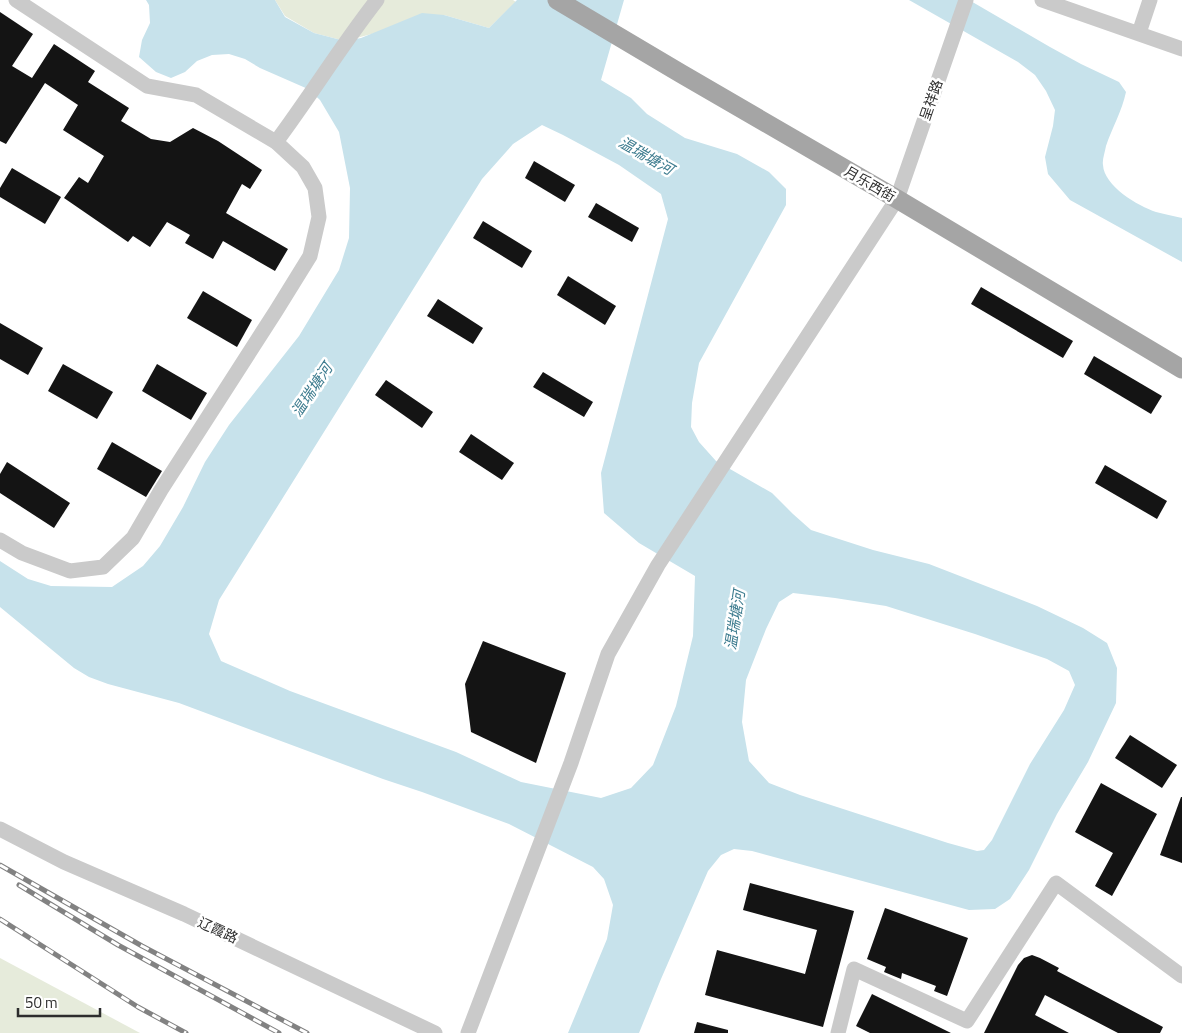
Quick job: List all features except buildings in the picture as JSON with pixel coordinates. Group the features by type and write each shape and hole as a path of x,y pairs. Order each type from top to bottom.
{"main road":[{"name":"月乐西街","path":"557,0 1182,369"}],"street":[{"path":"0,540 22,553 70,571 104,567 133,538 161,490 310,256 319,217 315,188 303,167 276,142 196,95 147,86 16,0"},
{"path":"276,142 376,0"},
{"name":"呈祥路","path":"468,1033 571,763 608,654 658,565 896,199 966,0"},
{"path":"1042,0 1182,49"},
{"path":"1138,33 1150,0"},
{"name":"辽霞路","path":"0,829 64,862 184,914 435,1033"},
{"path":"838,1033 854,969 967,1021 1056,883 1182,976"}],"green space":[{"path":"275,0 513,0 516,2 489,28 444,15 345,41 314,33 285,16"},
{"path":"0,958 140,1033 0,1033"}],"water":[{"name":"温瑞塘河","path":"146,0 275,0 285,17 314,33 345,41 361,38 422,13 444,15 489,28 517,0 624,0 601,80 631,98 647,114 685,138 737,154 769,172 786,189 786,205 699,363 692,403 691,427 699,442 716,461 772,493 811,530 873,550 929,564 1037,606 1083,628 1107,643 1117,668 1116,703 1088,762 1057,814 1029,870 1010,899 995,909 969,910 752,851 734,849 721,855 708,871 639,1033 568,1033 607,939 613,905 604,879 593,867 509,824 179,703 89,677 74,668 0,607 0,561 28,579 51,586 112,587 143,566 160,546 183,507 205,462 229,425 299,336 339,270 349,238 350,188 339,132 320,100 308,89 260,68 245,59 229,54 212,55 197,61 185,72 171,78 156,72 139,57 142,40 150,23 149,5","holes":["542,125 619,165 661,194 668,219 601,473 604,513 639,543 695,576 693,636 676,706 653,765 631,788 601,798 521,782 456,752 290,691 221,661 209,634 219,600 482,179 513,144","793,593 886,606 1047,659 1069,671 1075,685 1064,710 1030,764 992,840 984,850 977,851 948,843 800,795 769,783 749,761 742,722 746,680 779,602"]},
{"path":"909,0 969,0 1081,64 1119,82 1126,92 1106,146 1103,158 1105,173 1115,188 1140,205 1156,212 1182,218 1182,262 1070,200 1048,174 1045,157 1055,110 1046,91 1035,75 1018,62"}],"railway":[{"path":"0,865 142,946 307,1033"},
{"path":"19,885 118,945 279,1033"},
{"path":"0,919 138,1007 186,1033"}]}
